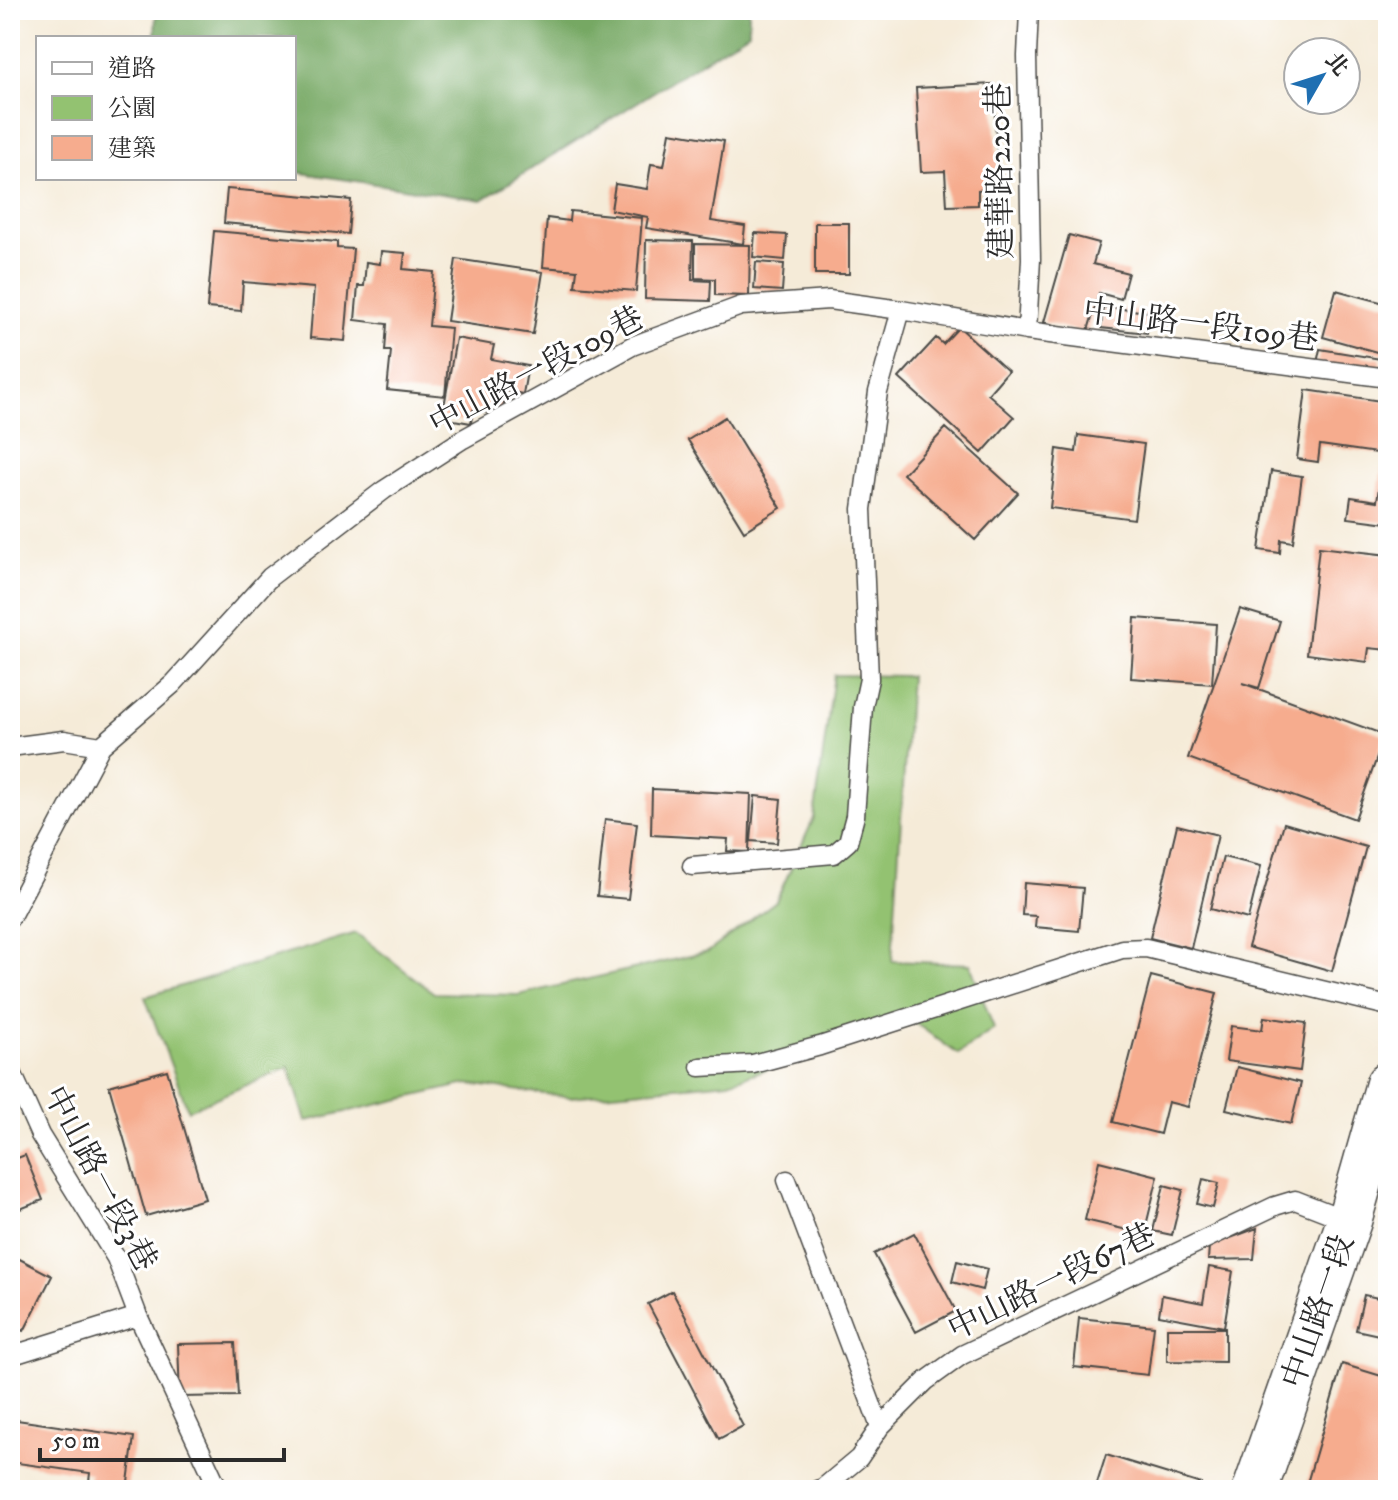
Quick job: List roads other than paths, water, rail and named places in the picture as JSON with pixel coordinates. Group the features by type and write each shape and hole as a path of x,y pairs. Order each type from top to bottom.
{"street":[{"name":"中山路一段","path":"1255,1490 1349,1221 1381,1140 1388,1084"}],"lane":[{"name":"建華路220巷","path":"1027,331 1031,259 1029,10"},
{"name":"中山路一段109巷","path":"10,918 101,746 173,684 270,577 384,490 463,439 632,346 741,306 829,300 1027,331 1388,378"},
{"path":"692,866 834,854 848,842 855,816 863,707 869,679 862,509 878,392 901,310"},
{"path":"10,747 64,740 101,746"},
{"path":"700,1067 753,1064 820,1046 1122,949 1146,948 1388,1006"},
{"name":"中山路一段3巷","path":"10,1068 40,1135 116,1258 138,1316 219,1490"},
{"path":"787,1180 880,1427"},
{"name":"中山路一段67巷","path":"817,1490 859,1458 880,1427 926,1381 962,1355 1275,1206 1295,1200 1349,1221"},
{"path":"10,1356 138,1316"}]}
